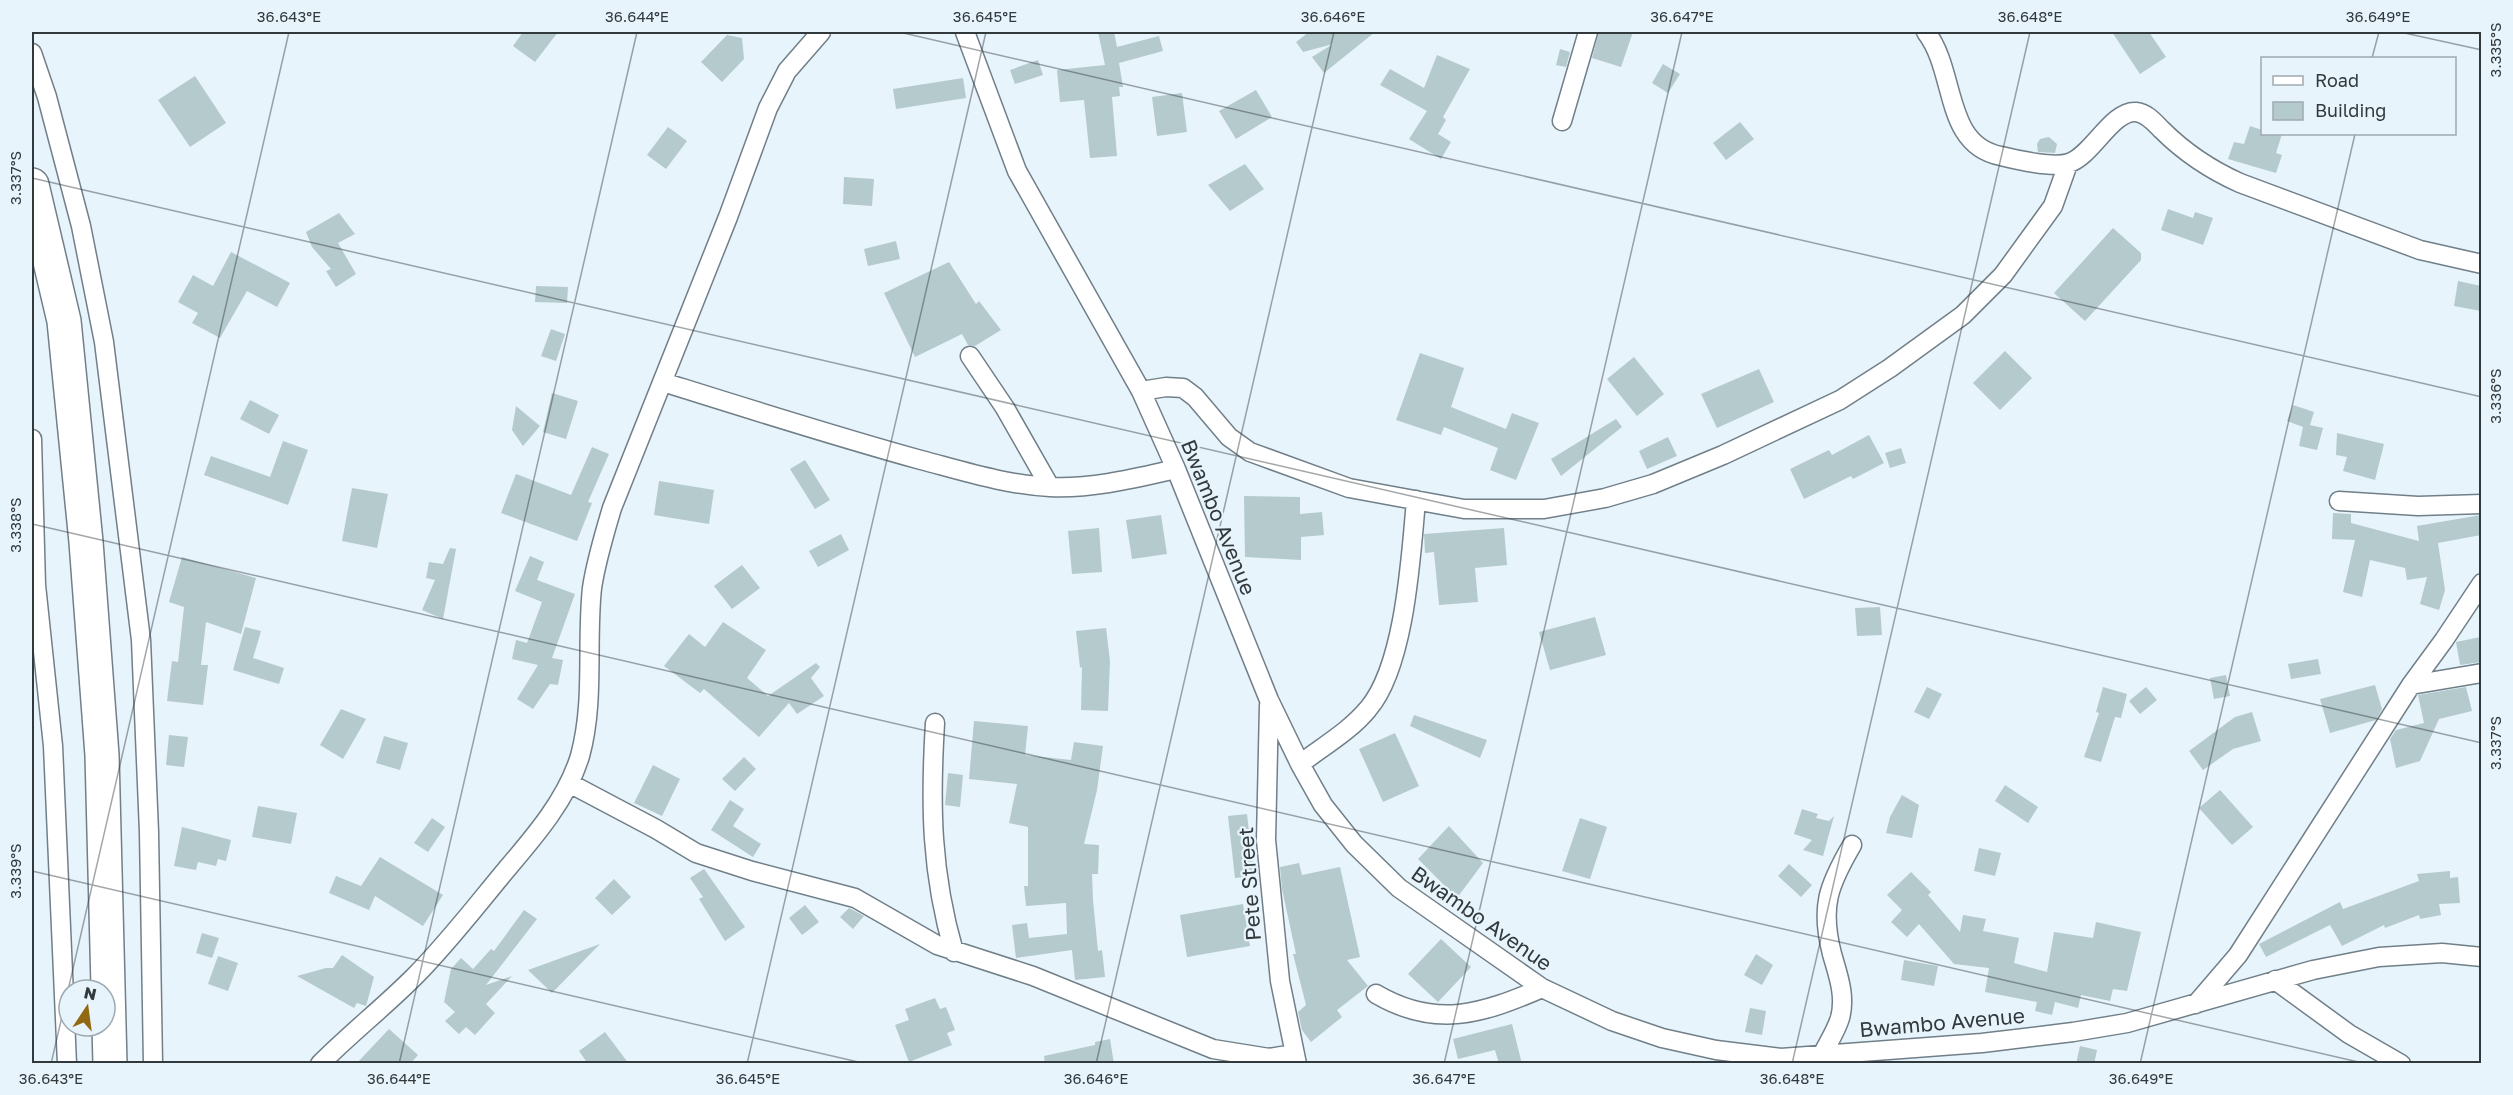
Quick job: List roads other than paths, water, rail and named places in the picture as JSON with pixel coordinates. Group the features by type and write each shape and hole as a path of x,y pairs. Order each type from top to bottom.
{"highway":[{"path":"32,185 64,321 86,542 102,755 110,1064"}],"street":[{"path":"320,1064 415,977 539,831 569,783 580,756 587,718 591,676 592,599 597,557 612,508 748,167 768,108 787,71 822,32"},
{"name":"Bwambo Avenue","path":"965,32 1017,171 1141,391 1176,469 1269,700 1323,805 1379,871 1399,888 1542,988 1612,1021 1662,1038 1775,1061 1822,1055 1982,1043 2073,1032 2127,1023 2313,970 2400,955 2442,952 2481,957"},
{"path":"1562,121 1588,32"},
{"path":"1926,32 1941,60 1960,125 1967,139 1981,150 2000,156 2068,164 2081,157 2119,119 2136,112 2145,115 2176,144 2213,171 2240,183 2420,250 2481,264"},
{"path":"32,53 47,97 81,226 104,342 141,640 150,832 153,1064"},
{"path":"1141,391 1166,387 1183,388 1195,397 1229,436 1250,452 1349,488 1464,509 1544,508 1605,498 1690,470 1840,400 1899,362 1963,315 1985,295 2016,259 2053,206 2068,164"},
{"path":"970,356 1005,408 1050,487"},
{"path":"663,382 836,437 1015,482 1050,487 1124,481 1176,469"},
{"path":"32,439 36,585 53,746 67,1064"},
{"path":"1300,764 1368,709 1385,678 1398,640 1410,568 1416,500"},
{"path":"2339,501 2418,506 2481,504"},
{"path":"2196,1004 2238,955 2410,685 2444,640 2481,583"},
{"path":"2410,685 2481,673"},
{"name":"Pete Street","path":"1269,700 1266,840 1280,981 1297,1060"},
{"path":"935,723 932,771 933,846 944,915 954,952"},
{"path":"569,783 696,853 752,871 855,898 921,937 954,952 1033,976 1213,1049 1297,1060"},
{"path":"1822,1055 1840,1019 1842,997 1826,924 1826,904 1834,875 1852,845"},
{"path":"2275,980 2349,1034 2401,1064"},
{"path":"1376,994 1410,1011 1457,1014 1496,1007 1542,988"}]}
